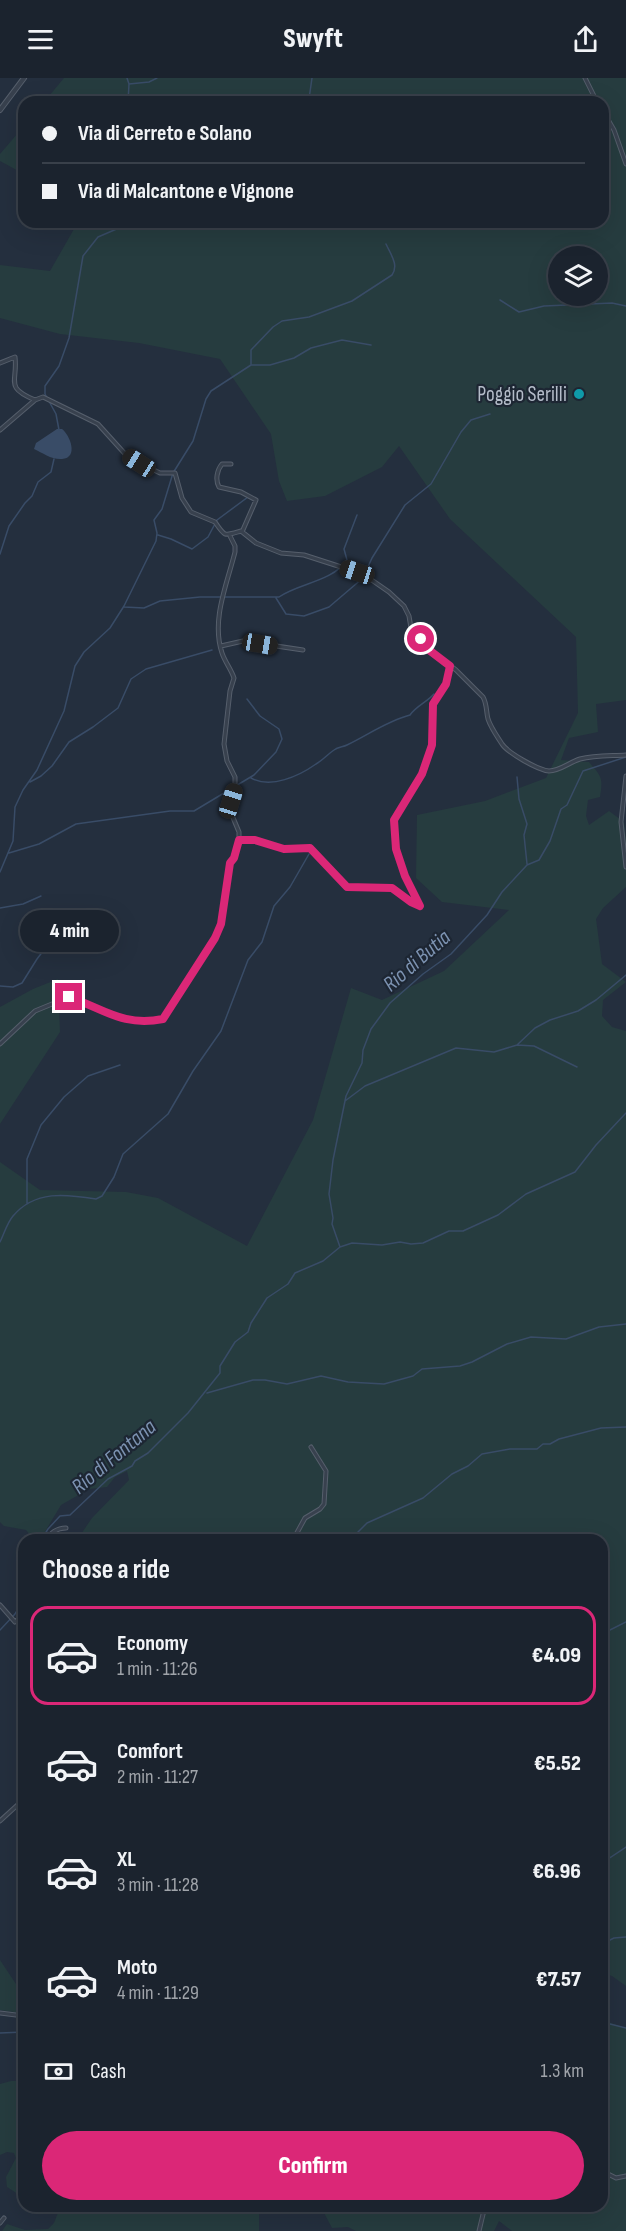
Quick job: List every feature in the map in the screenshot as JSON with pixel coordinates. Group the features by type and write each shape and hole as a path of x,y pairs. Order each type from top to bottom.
{"street":[{"path":"0,110 24,78"},
{"path":"585,78 594,96"},
{"path":"609,121 626,164"},
{"path":"0,363 15,357 14,382 16,387 24,396 35,400"},
{"path":"0,430 35,400 43,397 98,424 126,455 139,463 160,473 173,472 182,498 190,512 215,522 220,531 230,536 235,552 219,610 221,646 234,678 230,691 224,750 236,777 236,786 229,808 239,832 234,858 230,863 221,924 215,938 163,1019 127,1020 104,1013 69,997 35,1011 0,1044"},
{"path":"230,536 242,532 256,500 241,492 219,487 216,482 219,468 222,464 231,464"},
{"path":"242,532 256,543 282,553 304,555 365,575 405,606 410,616 412,634 421,639 429,650 483,697 492,727 504,747 516,757 552,771 579,759 626,755"},
{"path":"221,646 243,641 303,651"},
{"path":"239,840 255,840 284,849 310,848 347,887 392,888 420,906 405,876 396,849 394,820 422,774 432,739 433,704 446,684 450,666"},
{"path":"626,776 621,822 626,867"},
{"path":"296,1534 301,1523 324,1504 326,1471 310,1447"},
{"path":"51,1534 56,1530 66,1528"},
{"path":"0,1605 15,1622 18,1619"},
{"path":"0,1821 18,1804"},
{"path":"0,2013 18,2015"},
{"path":"608,2174 616,2178 626,2176"},
{"path":"479,2231 484,2212"},
{"path":"0,2223 4,2217"}],"green space":[{"path":"64,78 626,78 626,700 596,704 598,732 569,738 561,760 589,762 599,775 601,786 600,797 588,800 586,816 589,825 609,811 624,822 626,840 626,887 603,908 596,919 602,964 626,982 603,1000 602,1016 612,1027 626,1031 626,1986 608,1974 608,1534 81,1534 92,1518 129,1480 127,1471 115,1477 107,1487 89,1489 61,1505 44,1534 29,1534 26,1530 4,1526 0,1522 0,1162 40,1190 126,1192 158,1198 247,1246 313,1120 351,988 382,1000 444,971 509,910 442,902 416,878 417,815 485,801 546,778 578,713 576,637 450,519 399,446 382,467 325,496 287,501 279,481 271,434 220,359 139,343 60,334 0,318 0,265 50,271 75,228 609,228 609,96 49,96"},
{"path":"18,133 18,171 0,161 0,154"},
{"path":"58,979 60,1032 0,1124 0,1007 33,989"},
{"path":"0,1960 18,1987 18,2013 0,2010"},
{"path":"608,2022 626,2028 626,2231 512,2231 499,2221 494,2231 356,2231 348,2227 332,2228 324,2212 608,2212"},
{"path":"18,2081 18,2194 7,2187 6,2177 16,2158 14,2153 7,2152 0,2155 0,2084"},
{"path":"58,2212 255,2212 259,2214 259,2231 2,2231 7,2224 25,2230 48,2229 54,2223"}],"water":[{"path":"57,429 62,429 70,441 72,451 67,458 55,458 34,449 36,443"}],"waterway":[{"path":"127,78 128,96"},
{"path":"129,84 149,82 157,78"},
{"path":"309,96 312,78"},
{"path":"59,430 56,414 45,394 45,386 59,366 69,338 83,256 98,237 119,228"},
{"path":"251,364 251,350 282,321 309,317 352,301 392,275 395,267 386,244"},
{"path":"500,300 519,312 544,306 612,303 626,306"},
{"path":"0,872 13,841 15,807 23,790 37,770 64,711 75,666 84,652 110,628 124,606 156,541 154,520 162,509 173,473 193,441 206,399 211,391 251,365 270,365 294,358 311,348 342,340 371,345"},
{"path":"276,598 286,614 304,616 329,607 363,578 372,558 405,505 431,484 461,432 471,420 490,414"},
{"path":"0,554 9,526 32,496 38,482 51,472 54,459"},
{"path":"158,535 192,549 208,537 217,520 248,497"},
{"path":"124,607 144,608 160,601 200,597 279,597 324,578 341,567 347,560 344,549 357,515"},
{"path":"30,782 52,766 69,742 118,708 131,679 146,669 212,650"},
{"path":"251,778 276,782 293,777 336,749 410,715 434,694"},
{"path":"9,853 39,844 76,824 170,811 194,811 254,775 276,752 282,739 279,729 260,716 247,699"},
{"name":"Rio di Butia","path":"340,1247 332,1224 329,1194 333,1160 346,1096 362,1063 363,1050 371,1029 390,1003 423,974 451,954 487,915 502,892 527,865 539,860 550,841 561,809 567,805 583,771 626,757"},
{"path":"517,777 519,799 527,824 524,835 527,864"},
{"path":"0,1242 13,1216 31,1202 62,1195 96,1199 102,1196 114,1177 123,1154 168,1114 193,1071 221,1031 248,960 262,942 274,906 290,887 309,854"},
{"path":"0,908 23,904 41,896"},
{"path":"0,986 13,987 22,983 65,922 75,919 95,919"},
{"path":"345,1101 365,1086 456,1048 494,1052 517,1045 535,1028 550,1020 578,1011 596,1000 626,975"},
{"path":"517,1045 534,1046 577,1067"},
{"path":"27,1204 27,1159 41,1125 64,1097 88,1076 120,1065"},
{"path":"45,1534 60,1516 70,1515 108,1479 132,1466 135,1461 148,1453 188,1413 220,1373 220,1366 235,1342 248,1332 267,1298 288,1284 295,1273 323,1261 340,1247 352,1243 382,1245 400,1242 423,1243 449,1231 463,1231 498,1215 526,1194 575,1172 626,1113"},
{"path":"207,1393 253,1380 287,1384 321,1376 348,1382 384,1384 413,1376 422,1369 460,1366 507,1344 531,1337 566,1339 599,1327 626,1324"},
{"path":"356,1534 367,1523 423,1498 452,1474 468,1466 482,1454 510,1449 537,1449 543,1444 550,1444 559,1439 601,1428 626,1427"},
{"name":"Rio di Fontana","path":"0,1630 18,1609"},
{"path":"608,1631 626,1622"},
{"path":"608,1859 626,1847"},
{"path":"608,1941 626,1937"},
{"path":"608,2024 626,2028"},
{"path":"0,2033 18,2032"},
{"path":"259,2212 263,2213"}],"place":[{"name":"Poggio Serilli","path":"579,394"}],"route":[{"path":"69,997 104,1013 127,1020 163,1019 215,938 221,924 230,863 234,858 239,840 255,840 284,849 310,848 347,887 384,886 392,888 420,906 405,876 396,849 394,820 422,774 432,745 433,704 446,684 450,666 429,650 421,639"}]}
